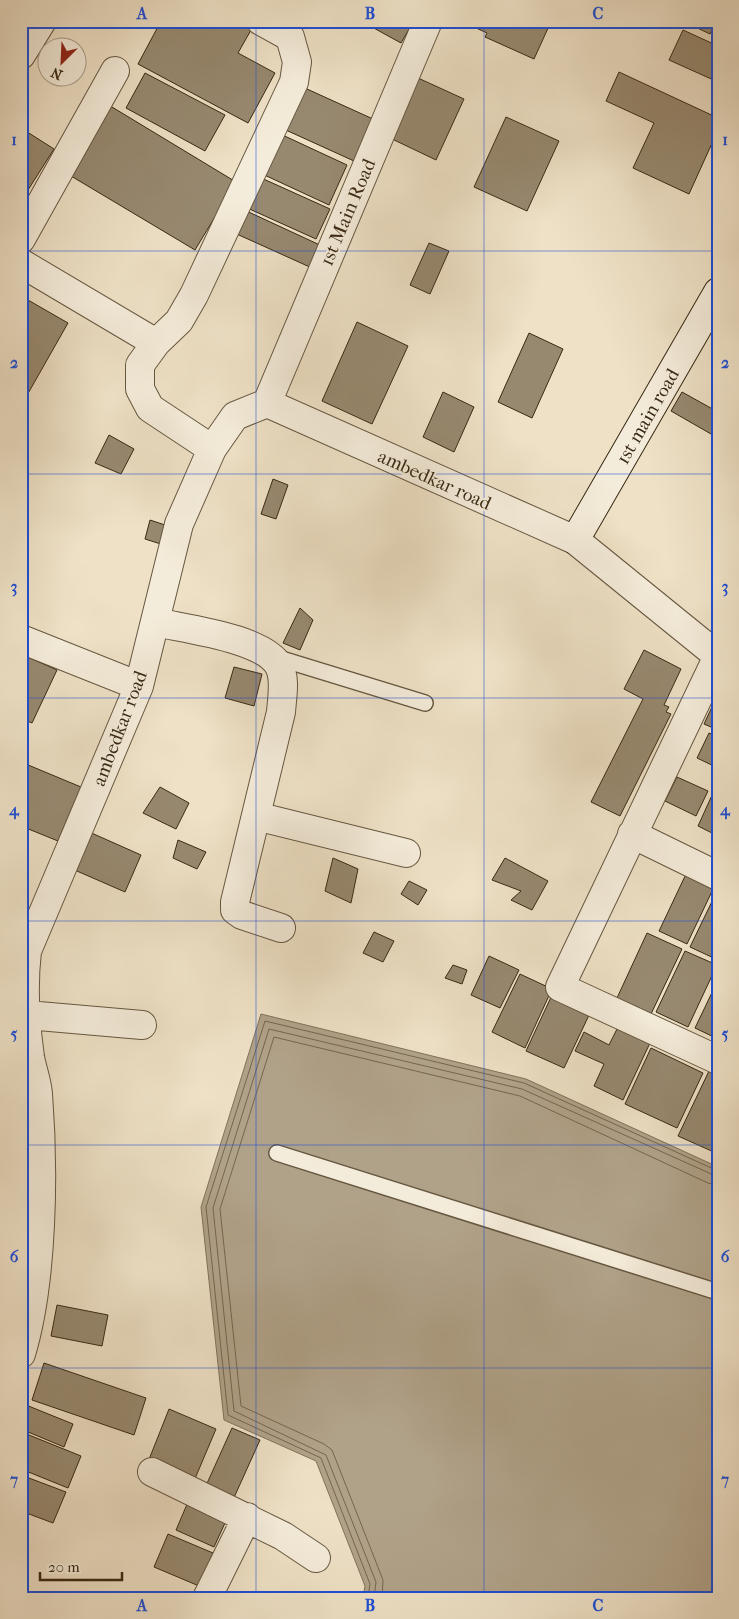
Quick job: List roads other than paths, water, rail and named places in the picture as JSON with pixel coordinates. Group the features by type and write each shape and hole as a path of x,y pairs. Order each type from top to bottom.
{"street":[{"path":"21,55 42,21"},
{"path":"212,449 150,408 140,389 140,365 156,343 179,321 194,295 294,82 297,62 290,37 261,21"},
{"name":"1st Main Road","path":"266,403 428,21"},
{"path":"21,239 115,71"},
{"path":"21,262 156,343"},
{"name":"1st main road","path":"575,540 718,292"},
{"name":"ambedkar road","path":"21,1354 26,1338 36,1260 40,1193 38,1092 26,1052 27,1015 24,979 27,951 139,686 179,524 212,449 235,416 266,403 575,540 718,656"},
{"path":"155,622 231,639 260,648 273,657 280,668 283,683 280,712 235,902 235,910 249,918 281,928"},
{"path":"21,639 139,686"},
{"path":"718,656 560,987 718,1060"},
{"path":"256,816 406,854"},
{"path":"632,834 718,876"},
{"path":"27,1015 142,1025"},
{"path":"152,1472 247,1517 283,1536 316,1558"},
{"path":"207,1598 247,1517"}],"lane":[{"path":"273,657 425,703"},
{"path":"277,1153 718,1292"}],"water":[{"path":"261,1014 526,1079 718,1167 718,1598 363,1598 365,1586 316,1461 224,1420 201,1207"}]}
